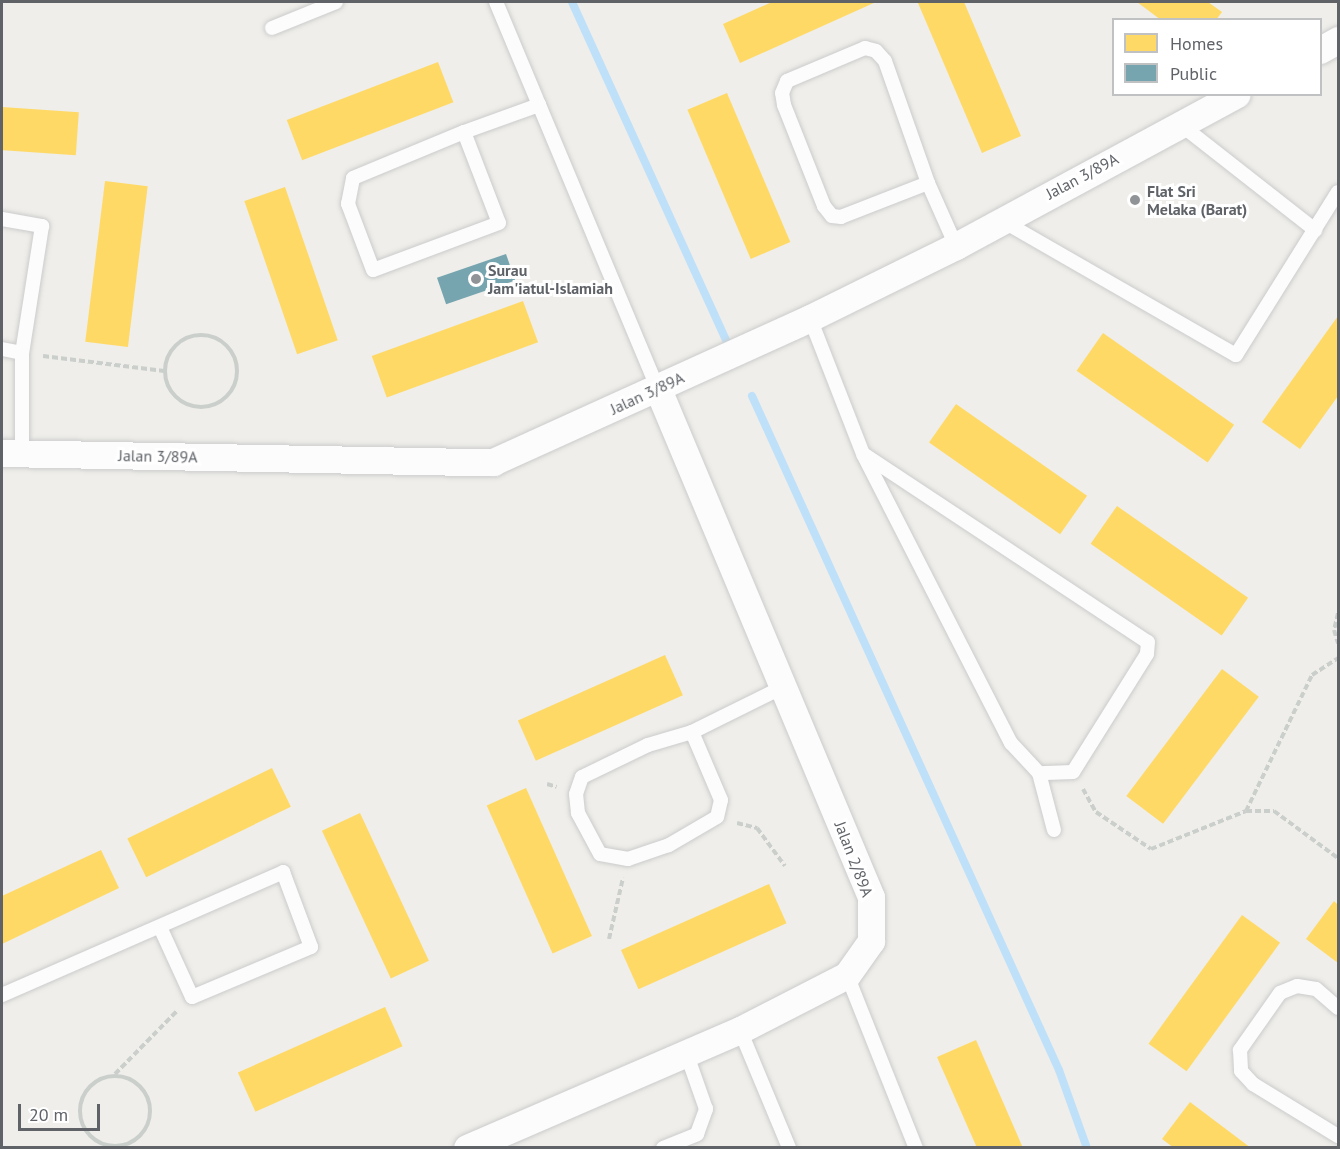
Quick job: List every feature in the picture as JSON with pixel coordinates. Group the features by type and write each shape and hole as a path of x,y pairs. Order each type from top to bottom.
{"street":[{"path":"1322,49 1338,40"},
{"name":"Jalan 3/89A","path":"12,453 493,462 658,389 956,246 1233,96"},
{"name":"Jalan 2/89A","path":"467,1148 740,1030 847,975 871,941 871,897 785,686 658,389"}],"lane":[{"path":"272,28 336,2"},
{"path":"496,2 658,389"},
{"path":"928,183 841,218 832,216 824,206 784,105 782,93 787,81 865,48 876,51 885,61 928,183 956,246"},
{"path":"464,132 500,223 373,270 348,204 352,178 464,132 539,105"},
{"path":"1180,124 1315,230"},
{"path":"1001,220 1236,355 1338,192"},
{"path":"2,219 42,226 22,353 12,453"},
{"path":"810,318 863,454 1011,743 1039,772 1054,830"},
{"path":"2,349 22,353"},
{"path":"863,454 1149,642 1147,654 1073,772 1039,772"},
{"path":"692,732 721,800 717,817 669,844 628,859 600,854 587,834 576,794 582,777 648,745 692,732 785,686"},
{"path":"2,996 283,872 311,947 192,997 160,927"},
{"path":"847,975 916,1148"},
{"path":"1338,1008 1316,989 1297,986 1288,989 1280,993 1240,1050 1241,1071 1253,1084 1338,1136"},
{"path":"740,1030 789,1148"},
{"path":"663,1148 697,1134 706,1109 687,1054"}],"path":[{"path":"201,335 225,344 237,369 234,385 226,397 205,408 181,402 173,394 164,371 169,353 182,340 201,335"},
{"path":"22,353 164,371"},
{"path":"1338,613 1334,630 1338,643"},
{"path":"1246,811 1312,675 1338,658"},
{"path":"1073,772 1096,812 1151,849 1246,811 1274,811 1338,858"},
{"path":"717,817 757,828 785,866"},
{"path":"609,939 628,859"},
{"path":"114,1075 138,1084 150,1107 144,1131 122,1146 98,1142 88,1134 79,1113 87,1088 114,1075 192,997"}],"building: Homes":[{"path":"772,2 876,2 740,63 723,24"},
{"path":"964,2 1021,136 982,153 918,3"},
{"path":"1137,2 1208,2 1222,12 1218,18 1158,18"},
{"path":"438,62 453,102 302,160 287,120"},
{"path":"727,93 790,242 751,259 687,110"},
{"path":"2,107 79,112 76,155 2,150"},
{"path":"105,181 148,186 128,347 85,342"},
{"path":"285,187 338,340 297,354 244,201"},
{"path":"523,301 538,342 387,397 372,356"},
{"path":"1338,316 1338,396 1300,449 1262,422"},
{"path":"1103,333 1234,425 1208,462 1077,371"},
{"path":"956,404 1087,496 1060,534 929,443"},
{"path":"1117,506 1248,598 1222,635 1091,544"},
{"path":"665,655 683,695 536,761 518,720"},
{"path":"1222,669 1259,697 1163,824 1126,796"},
{"path":"272,768 291,807 146,877 127,839"},
{"path":"526,788 592,936 553,953 487,805"},
{"path":"360,813 429,961 391,978 322,831"},
{"path":"101,850 119,888 2,944 2,896"},
{"path":"769,884 786,923 638,989 621,950"},
{"path":"1334,901 1338,905 1338,963 1306,939"},
{"path":"1242,915 1280,943 1187,1071 1149,1044"},
{"path":"385,1007 402,1046 255,1112 238,1072"},
{"path":"976,1040 1023,1148 977,1148 937,1057"},
{"path":"1190,1102 1251,1148 1174,1148 1162,1139"}],"building: Public":[{"name":"Surau Jam'iatul-Islamiah","path":"506,254 515,280 446,304 437,278"}],"waterway":[{"path":"572,2 730,348"},
{"path":"752,396 1059,1070 1087,1148"}],"place":[{"name":"Flat Sri Melaka (Barat)","path":"1135,200"},
{"name":"Surau Jam'iatul-Islamiah","path":"476,279"}]}
